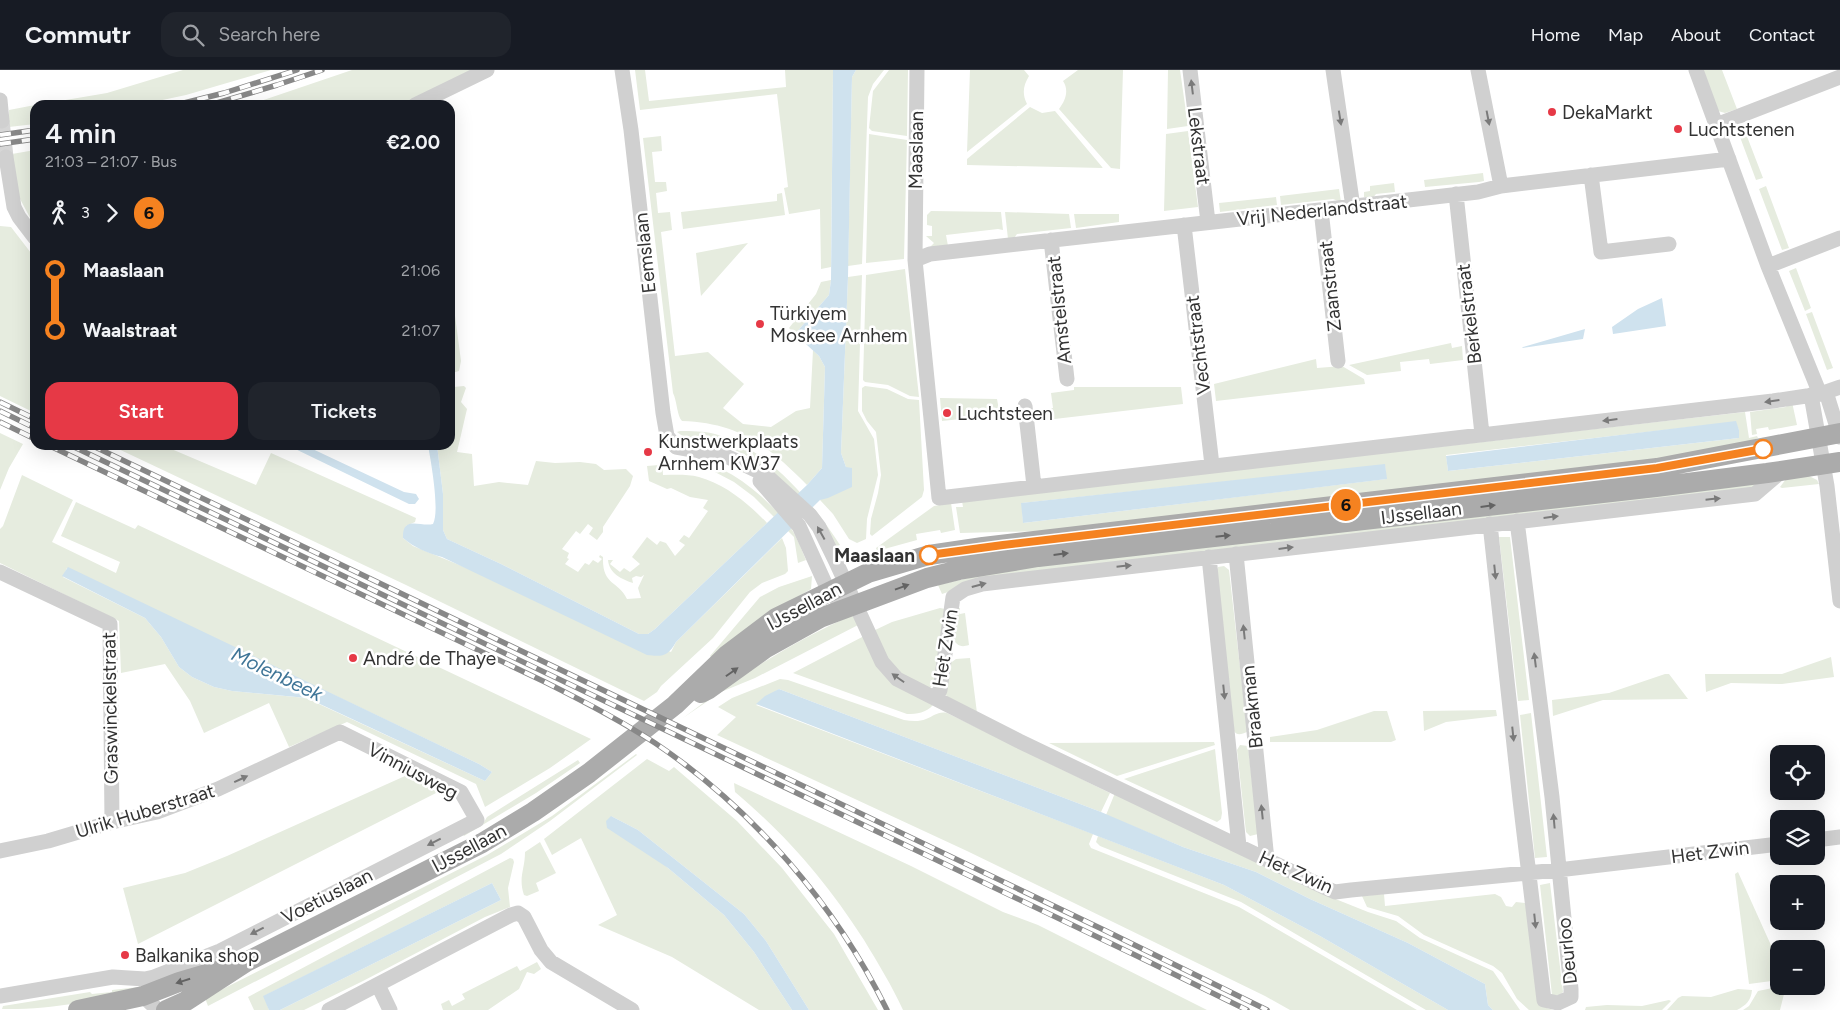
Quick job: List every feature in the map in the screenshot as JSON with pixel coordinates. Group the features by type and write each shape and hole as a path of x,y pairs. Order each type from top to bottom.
{"main road":[{"name":"IJssellaan","path":"246,962 482,842 533,812 589,773 675,705 727,655 776,618 868,573 929,555 974,548 1657,468 1840,435"},
{"name":"IJssellaan","path":"675,705 709,689 766,648 820,618 927,578 959,570 1038,557 1656,487 1832,464"},
{"path":"78,1010 142,1003 179,982 246,962"},
{"path":"166,1010 186,1001 246,962"}],"street":[{"path":"425,100 487,70"},
{"name":"Eemslaan","path":"622,70 631,130 667,436 676,447 726,456 745,465"},
{"name":"Maaslaan","path":"917,70 915,260 939,498 1034,486"},
{"name":"Lekstraat","path":"1190,70 1208,222"},
{"path":"1333,70 1353,207"},
{"path":"1696,70 1768,266 1824,392 1819,438 1832,464 1827,486 1840,601"},
{"path":"1481,71 1501,186"},
{"path":"1716,124 1840,78"},
{"path":"0,100 2,121"},
{"path":"6,157 14,206 19,218 30,232"},
{"name":"Vrij Nederlandstraat","path":"915,260 930,254 1353,207 1478,192 1501,186 1729,159"},
{"path":"1591,175 1602,252 1668,244"},
{"name":"Berkelstraat","path":"1456,194 1482,434"},
{"name":"Zaanstraat","path":"1321,210 1338,361"},
{"name":"Vechtstraat","path":"1184,225 1212,466"},
{"path":"1768,266 1840,238"},
{"name":"Amstelstraat","path":"1051,240 1067,379"},
{"path":"1024,406 1034,486 1773,402 1824,392"},
{"name":"IJssellaan","path":"1824,392 1840,435"},
{"name":"Het Zwin","path":"745,465 786,500 804,520 819,528 838,588 852,607 887,669 897,679 938,701 1335,892 1558,870 1770,845"},
{"name":"IJssellaan","path":"953,597 965,589 982,584 1756,494 1782,471"},
{"name":"Deurloo","path":"1490,524 1544,1000 1558,1003 1572,997 1552,797 1517,521"},
{"name":"Braakman","path":"1236,554 1267,860"},
{"name":"Braakman","path":"1210,556 1239,846"},
{"name":"Graswinckelstraat","path":"0,572 110,624 112,822"},
{"name":"Het Zwin","path":"938,701 953,597"},
{"name":"Ulrik Huberstraat","path":"0,852 157,812 218,789 340,732"},
{"name":"Vinniusweg","path":"340,732 461,792 477,820"},
{"name":"Voetiuslaan","path":"0,996 113,977 145,979 175,969 220,951 477,820"},
{"path":"1825,839 1840,837"},
{"path":"329,1010 518,913 524,917 541,950 551,962 632,1010"},
{"path":"378,985 390,1010"},
{"path":"142,1003 158,1010"}],"shaded area":[{"path":"183,70 271,70 162,100 66,100 107,93"},
{"path":"352,70 473,70 410,100 264,100"},
{"path":"635,70 645,70 649,101 786,87 785,70 833,70 831,267 821,269 820,209 789,214 784,188 788,187 777,94 640,110"},
{"path":"856,70 884,70 873,84 868,97 862,264 848,266 852,77"},
{"path":"889,70 908,70 907,136 872,131 869,128 873,91"},
{"path":"970,70 1024,70 1029,76 1024,90 1027,104 967,152"},
{"path":"1078,70 1123,70 1120,169 1111,168 1059,109 1066,95 1063,81"},
{"path":"1168,70 1180,70 1188,126 1167,129"},
{"path":"1703,70 1722,70 1737,109 1725,113 1718,111"},
{"path":"30,106 30,125 9,127 9,110"},
{"path":"1030,107 1042,113 1055,111 1103,168 967,165 967,159"},
{"path":"1743,126 1763,178 1756,180 1737,129"},
{"path":"1188,131 1198,207 1164,211 1166,134"},
{"path":"869,134 907,140 904,259 866,263"},
{"path":"661,136 662,151 652,152 655,182 666,182 667,191 656,193 658,213 670,212 672,230 661,232 675,356 708,352 744,384 723,408 743,424 771,427 796,411 810,408 813,350 825,367 822,468 807,485 766,448 752,439 721,426 682,421 679,416 673,393 643,138"},
{"path":"30,151 30,218 19,197 12,154"},
{"path":"1483,173 1484,181 1425,187 1424,180"},
{"path":"1394,183 1395,192 1376,194 1372,199 1364,197 1364,192 1370,191 1370,186"},
{"path":"1766,186 1789,248 1782,250 1759,189"},
{"path":"1339,189 1341,202 1333,199 1281,205 1280,196"},
{"path":"782,193 785,215 683,229 681,212 777,201 777,194"},
{"path":"1276,197 1277,205 1220,212 1219,203"},
{"path":"931,211 1001,212 1003,230 946,235 948,246 929,248 934,243 926,236 932,236 932,226 927,225 927,215"},
{"path":"1005,212 1069,214 1071,228 1017,234 1014,238 1008,239"},
{"path":"1074,214 1119,214 1119,222 1076,228"},
{"path":"0,226 11,227 30,252 30,411 0,396"},
{"path":"748,243 701,296 696,253"},
{"path":"1796,268 1811,308 1805,311 1789,271"},
{"path":"905,269 919,397 910,396 888,385 865,382 863,380 866,275"},
{"path":"862,275 858,411 874,439 878,475 867,519 866,539 857,543 849,539 833,514 820,500 846,467 841,453 848,277"},
{"path":"831,280 829,295 795,334 789,328 816,294 821,282"},
{"path":"1812,312 1833,368 1827,370 1806,314"},
{"path":"455,316 461,361 459,371 455,372"},
{"path":"1451,343 1452,348 1462,346 1463,360 1430,364 1429,359 1400,362 1401,371 1367,375 1349,365"},
{"path":"1316,359 1317,368 1342,366 1364,379 1365,384 1216,401 1214,384"},
{"path":"464,386 466,388 461,402 467,409 457,452 472,454 474,486 499,482 528,485 536,461 596,464 604,470 626,469 633,476 630,486 603,527 603,532 597,540 589,534 593,528 588,524 580,534 576,531 562,549 569,553 567,558 569,559 565,564 578,572 585,563 589,565 593,560 598,563 602,559 599,557 600,555 603,557 605,573 627,599 641,598 638,588 644,575 632,578 633,583 613,572 608,560 613,560 610,564 620,572 624,568 630,572 640,564 632,557 647,537 657,545 660,541 666,543 675,556 685,545 679,541 684,535 689,538 708,511 703,508 708,500 690,497 649,481 647,466 659,465 659,460 662,460 663,475 694,476 718,484 744,502 767,523 655,629 648,634 639,634 501,564 447,539 443,530 443,494 438,450 455,450 455,387"},
{"path":"865,386 887,389 908,399 919,400 924,490 922,497 872,536 870,534 871,519 881,475 876,432 862,411 862,388"},
{"path":"1074,387 1181,387 1183,404 1046,420 1044,409 1053,408 1051,393 1074,390"},
{"path":"940,398 997,399 999,410 979,412 979,417 942,421"},
{"path":"1792,402 1797,425 1769,430 1768,427 1756,429 1757,434 1752,435 1750,412 1786,407 1788,403"},
{"path":"1745,412 1749,438 1757,436 1758,438 1743,444 1647,462 1042,531 960,533 956,507 963,507 962,501","holes":["1735,422 1739,430 1739,438 1448,471 1446,455","1385,465 1386,479 1023,523 1022,503"]},
{"path":"677,432 715,434 753,451 802,494 840,545 834,548 773,475 753,459 729,447 688,440"},
{"path":"0,433 23,444 9,468 0,490"},
{"path":"121,450 174,450 256,485 271,453 416,518 415,522 406,526 403,538 413,546 671,652 676,642 782,538 786,548 788,571 762,583 750,592 713,638 661,686 657,692 644,701 406,585"},
{"path":"675,459 711,465 742,481 783,517 796,537 806,560 798,563 794,537 754,497 734,482 713,471 693,466 678,465 675,463"},
{"path":"22,475 73,500 52,542 116,573 120,562 61,536 76,502 135,529 138,525 591,739 550,768 485,807 476,784 347,722 289,747 269,703 204,733 190,701 165,664 121,673 119,621 0,563 0,529 3,526","holes":["67,568 479,764 492,772 485,781 306,698 232,691 214,687 192,677 179,667 161,637 145,618 63,577"]},
{"path":"1809,476 1817,480 1819,484 1780,487 1786,479"},
{"path":"1762,481 1762,487 957,589 942,594 938,585 1012,568"},
{"path":"951,503 955,530 941,533 940,530 916,534 917,540 877,551 876,548 934,506"},
{"path":"1499,537 1510,537 1529,700 1518,701"},
{"path":"1224,566 1229,570 1247,729 1247,732 1240,734 1234,731 1217,570 1218,567"},
{"path":"812,576 811,589 784,605 710,656 760,597 779,587"},
{"path":"940,608 945,609 935,684 929,688 895,673 873,631 892,622"},
{"path":"960,608 960,614 965,613 969,645 966,646 959,645 952,638 956,609"},
{"path":"855,614 860,624 755,678 721,692 683,718 724,688 766,661 810,636"},
{"path":"866,635 873,651 933,705 930,708 914,714 907,714 793,673"},
{"path":"1831,657 1834,677 1782,684 1731,683 1706,692 1705,674 1782,674"},
{"path":"970,658 977,713 947,697 945,693 949,664 956,659"},
{"path":"1669,674 1688,699 1603,700 1553,716 1552,700 1609,693"},
{"path":"780,679 788,680 904,720 921,721 939,713 947,713 1110,793 1101,812 779,689 756,705 1093,834 1089,844 1091,848 1239,907 1417,1010 1290,1010 1265,996 967,851 717,735 736,717 718,707 732,698"},
{"path":"1496,710 1497,716 1446,722 1424,731 1423,711"},
{"path":"1374,711 1387,711 1396,740 1391,742 1270,742 1270,737 1317,730"},
{"path":"1531,713 1547,857 1535,858 1520,715"},
{"path":"1214,742 1215,745 1117,776 1049,743"},
{"path":"1240,745 1248,746 1258,834 1250,836 1246,832 1237,750"},
{"path":"1215,749 1222,813 1221,819 1217,822 1124,779"},
{"path":"636,754 550,821 501,854 208,1006 205,998 487,855 552,816"},
{"path":"647,759 669,771 674,767 737,821 782,868 834,934 878,1010 809,1010 766,941 744,914 638,830 611,816 668,868 724,915 754,952 792,1010 759,1010 672,957 598,925 617,915 581,838 552,855 544,839"},
{"path":"578,760 580,763 536,793 464,836 462,833 484,822 487,817"},
{"path":"405,776 438,792 138,944 123,888 185,873"},
{"path":"734,783 911,866 1003,912 1038,925 1207,1010 903,1010 890,983 835,898 789,843 735,792"},
{"path":"1115,793 1328,896 1396,921 1420,938 1493,971 1520,1010 1493,1010 1488,1005 1485,984 1408,943 1310,899 1256,872 1183,847 1106,815"},
{"path":"1098,836 1224,885 1320,936 1448,1010 1426,1010 1241,902 1100,846 1096,842"},
{"path":"540,842 556,873 536,883 539,891 527,896 524,895 522,889 525,852"},
{"path":"510,858 514,862 508,888 510,907 485,917 304,1010 280,1010 501,900 492,883 264,996 269,1010 254,1010 248,997"},
{"path":"1738,872 1770,943 1770,981 1749,984 1735,874"},
{"path":"1550,883 1563,992 1559,995 1552,995 1540,885"},
{"path":"1384,894 1385,906 1495,894 1501,897 1506,906 1512,907 1516,902 1525,903 1547,1008 1553,1010 1529,1010 1517,999 1502,973 1493,966 1424,935 1398,916 1367,907 1362,896"},
{"path":"537,962 541,969 534,974 527,972 519,989 488,1010 443,1010 441,1004 449,1000 452,1006 465,999 462,994 517,966 520,971"},
{"path":"139,987 115,995 77,1003 38,1008 2,1009 3,1006 90,992 92,994 112,992 112,990"},
{"path":"1770,988 1770,995 1784,995 1780,1010 1743,1010 1749,1006 1758,991"},
{"path":"1738,989 1752,990 1748,1002 1737,1010 1667,1010 1682,996 1711,997"},
{"path":"1671,1001 1662,1010 1585,1010 1586,1007 1607,1005 1642,1006"}],"water":[{"path":"833,70 856,70 852,77 848,277 841,453 846,467 852,468 852,487 820,500 676,642 668,653 657,656 647,655 442,557 421,550 403,538 403,531 409,524 433,524 436,509 429,450 438,450 443,494 443,530 447,539 501,564 639,634 648,634 807,485 822,468 825,367 819,356 795,334 829,295 831,280"},
{"path":"1662,298 1666,326 1613,334 1612,327 1638,309"},
{"path":"1585,329 1583,339 1522,348 1523,347"},
{"path":"1736,421 1739,438 1448,471 1446,456"},
{"path":"297,450 315,450 404,492 416,494 419,499 415,504 409,504"},
{"path":"1385,464 1387,479 1023,523 1021,503"},
{"name":"Molenbeek","path":"68,567 479,764 492,772 485,781 307,698 232,691 214,687 192,677 179,667 161,637 145,618 62,576"},
{"path":"779,689 1101,812 1183,847 1256,872 1310,899 1408,943 1485,984 1488,1005 1493,1010 1448,1010 1320,936 1224,885 756,704 765,696"},
{"path":"611,816 638,830 744,914 766,941 809,1010 792,1010 754,952 724,915 668,868 607,828 606,821"},
{"path":"492,883 501,900 280,1010 269,1010 263,996"}],"tunnel":[{"path":"2,121 6,157"}],"railway":[{"path":"196,100 297,70"},
{"path":"227,100 322,70"},
{"path":"0,135 30,131"},
{"path":"0,144 30,140"},
{"path":"0,402 30,417"},
{"path":"0,411 30,426"},
{"path":"0,422 30,437"},
{"path":"58,450 545,682 615,719 655,743 691,769 725,798 758,829 788,862 817,896 843,933 887,1010"},
{"path":"80,450 1247,1010"},
{"path":"101,450 1104,930 1267,1010"}],"bus line":[{"name":"6","path":"929,555 983,547 1657,468 1763,449"}],"place":[{"name":"DekaMarkt","path":"1552,112"},
{"name":"Luchtstenen","path":"1678,129"},
{"name":"Türkiyem Moskee Arnhem","path":"760,324"},
{"name":"Luchtsteen","path":"947,413"},
{"name":"Kunstwerkplaats Arnhem KW37","path":"648,452"},
{"name":"Maaslaan","path":"929,555"},
{"name":"André de Thaye","path":"353,658"},
{"name":"Balkanika shop","path":"125,955"}]}
